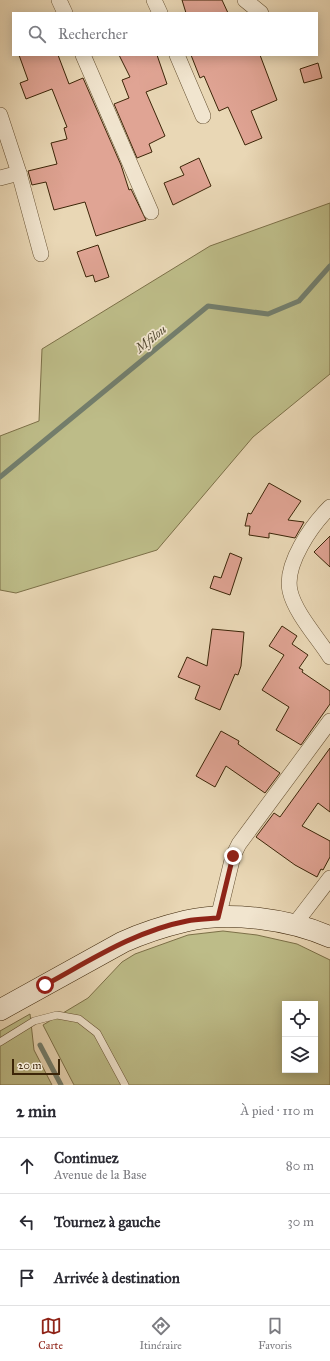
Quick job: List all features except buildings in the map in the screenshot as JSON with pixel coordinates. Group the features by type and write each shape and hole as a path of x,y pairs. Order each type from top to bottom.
{"main road":[{"path":"0,1010 123,942 142,934 188,920 251,918 294,925 330,938"}],"street":[{"path":"59,0 65,12"},
{"path":"154,0 160,12"},
{"path":"244,0 260,12"},
{"path":"84,56 151,212"},
{"path":"177,56 203,116"},
{"path":"0,115 19,173 41,254"},
{"path":"0,178 19,173"},
{"path":"329,511 295,557 291,572 290,591 298,608 330,657"},
{"path":"218,918 233,856 239,844 330,721"},
{"path":"294,925 324,899 330,878"}],"lane":[{"path":"0,1042 34,1021 57,1015 79,1019 97,1034 125,1085"}],"shaded area":[{"path":"330,203 330,374 253,437 157,550 16,593 0,590 0,436 39,421 42,349 210,246"},
{"path":"223,931 257,935 297,944 330,960 330,1085 74,1085 43,1025 88,998 122,962 135,954 188,935"},
{"path":"30,1014 34,1050 52,1085 0,1085 0,1031"}],"waterway":[{"name":"Mfilou","path":"0,477 208,306 268,314 299,301 330,266"},
{"path":"40,1045 61,1085"}],"route":[{"path":"45,985 123,942 142,934 188,920 218,918 233,856"}]}
